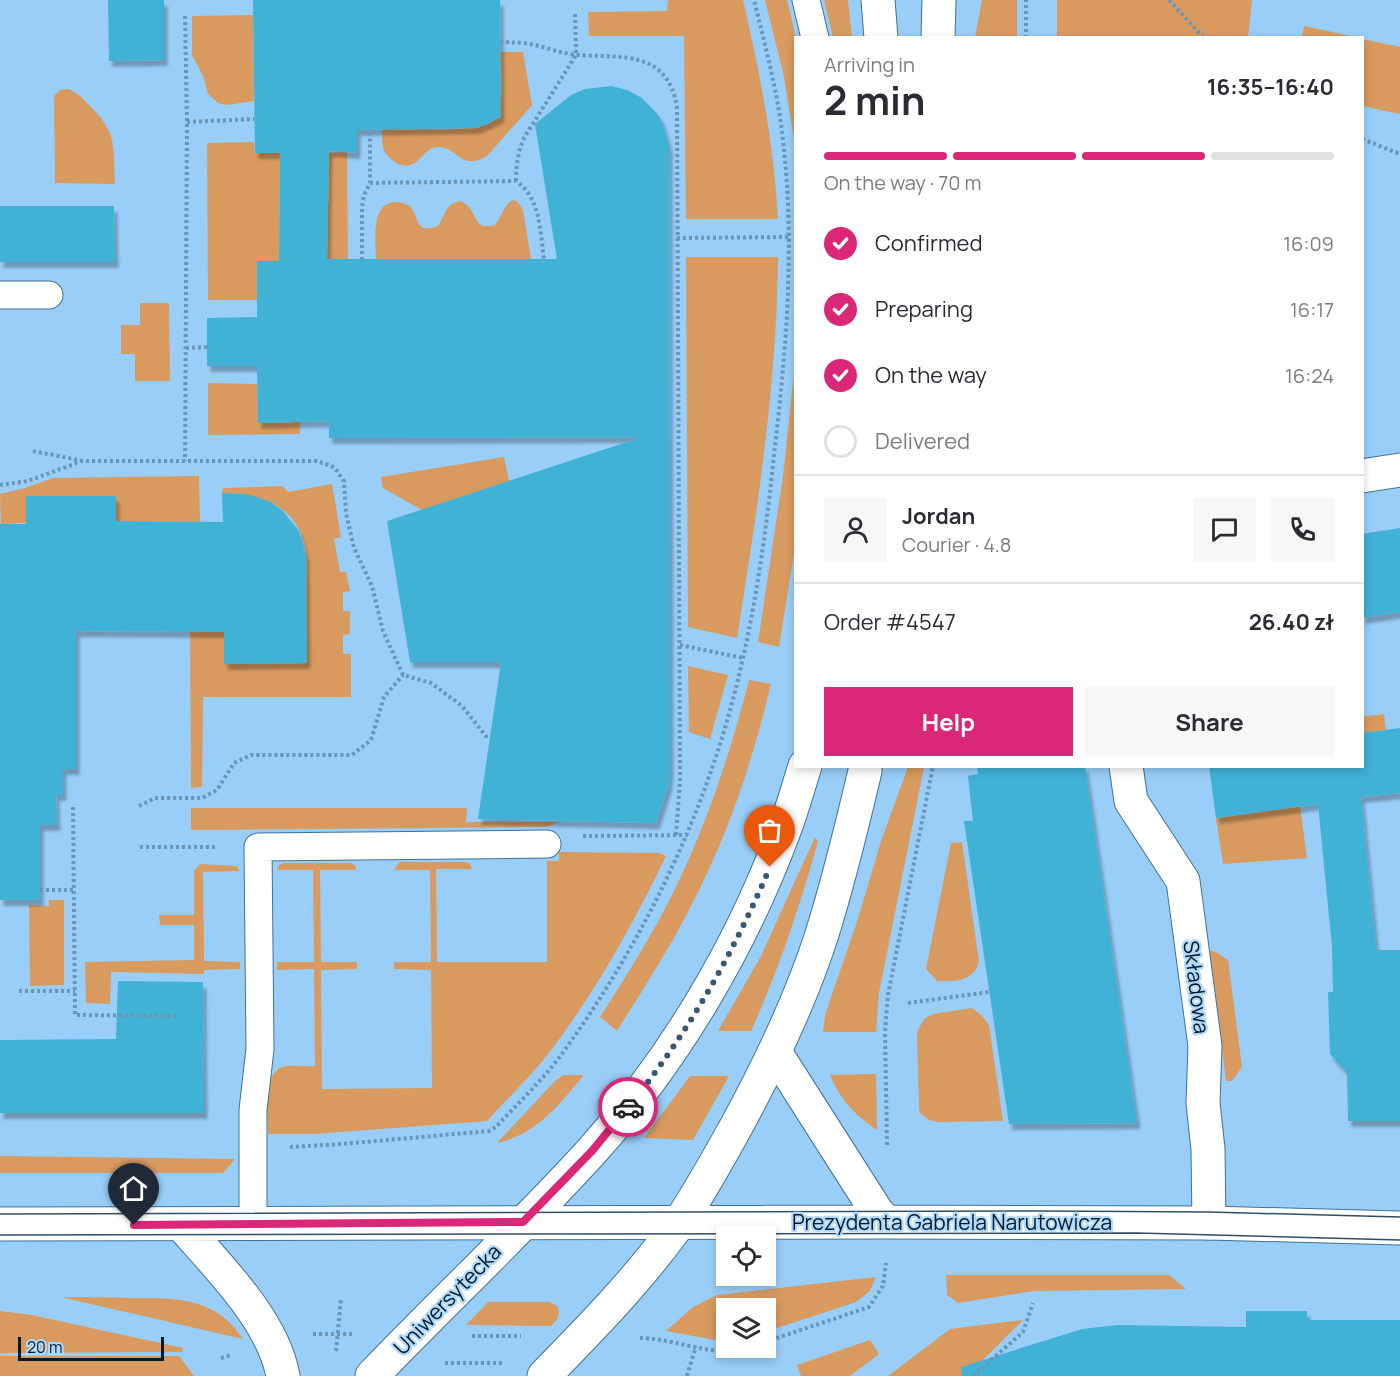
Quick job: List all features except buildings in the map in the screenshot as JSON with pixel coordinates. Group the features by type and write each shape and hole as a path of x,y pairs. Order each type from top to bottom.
{"street":[{"path":"878,0 881,36"},
{"path":"938,36 939,0"},
{"path":"1364,476 1400,470"},
{"name":"Uniwersytecka","path":"372,1376 592,1151 634,1100 702,1002 736,939 785,831 804,768"},
{"path":"544,1376 643,1270 679,1223 722,1152 775,1052 821,936 841,868 865,768"},
{"name":"Składowa","path":"1126,768 1131,801 1183,881 1204,1046 1203,1103 1208,1149 1209,1223"},
{"path":"775,1052 877,1212 886,1221"},
{"name":"Prezydenta Gabriela Narutowicza","path":"0,1224 886,1221 1209,1223 1400,1228"},
{"path":"182,1225 255,1313 278,1354 283,1376"}],"lane":[{"path":"806,0 815,36"},
{"path":"0,295 49,295"},
{"path":"253,1224 254,1089 260,1049 258,847 547,844"}],"path":[{"path":"254,1148 342,1144 489,1131 556,1061 601,995 641,930 668,879 716,758 743,658 770,494 784,368 789,289 786,172 781,123 754,0"},
{"path":"1026,0 1026,36"},
{"path":"1169,0 1202,36"},
{"path":"516,181 519,150 524,138 576,55 575,12"},
{"path":"185,16 187,122 185,461"},
{"path":"500,41 523,43 576,55 628,57 649,63 665,74 674,91 677,107 680,780 676,835"},
{"path":"187,122 254,119"},
{"path":"362,260 362,207 364,195 370,183 370,129"},
{"path":"1364,140 1400,154"},
{"path":"370,183 516,181 525,187 536,209 544,260"},
{"path":"677,238 789,237"},
{"path":"186,348 207,347"},
{"path":"33,451 83,461 317,461 334,467 344,481 346,513 354,548 372,586 383,631 403,675"},
{"path":"0,485 28,481 83,461"},
{"path":"679,645 743,658"},
{"path":"403,675 431,682 462,706 489,740"},
{"path":"139,806 154,798 202,798 217,790 234,763 251,755 352,755 370,740 384,697 403,675"},
{"path":"887,1139 885,1032 888,995 933,768"},
{"path":"73,807 75,1015 178,1016"},
{"path":"547,844 590,834 687,835"},
{"path":"140,847 258,847"},
{"path":"40,890 75,890"},
{"path":"19,991 75,991"},
{"path":"908,1003 989,992"},
{"path":"776,1337 868,1308 883,1286 886,1273"},
{"path":"335,1361 341,1298"},
{"path":"973,1376 1023,1332 1033,1303"},
{"path":"305,1334 357,1334"},
{"path":"471,1336 654,1338 716,1350"},
{"path":"687,1376 696,1346"},
{"path":"443,1363 508,1363"}],"shaded area":[{"path":"668,0 743,0 765,109 778,219 686,219 684,36 589,36 588,12 667,11"},
{"path":"765,0 787,0 796,36 794,140 784,77"},
{"path":"824,0 848,0 852,36 833,36"},
{"path":"982,0 1017,0 1017,36 975,36"},
{"path":"1057,0 1252,0 1248,36 1057,36"},
{"path":"253,15 254,101 227,105 218,103 208,94 203,76 192,55 192,16"},
{"path":"1304,26 1350,36 1302,36"},
{"path":"1364,39 1400,47 1400,114 1364,106"},
{"path":"500,52 523,52 532,105 487,156 471,161 461,158 452,151 436,147 428,150 413,164 404,166 388,156 383,148 382,129 458,129 486,125 493,121 500,107 501,98"},
{"path":"68,89 85,101 110,133 114,150 115,184 55,183 54,96 60,90"},
{"path":"254,142 255,153 280,153 279,261 257,261 257,300 208,300 207,143"},
{"path":"347,152 348,261 327,260 329,153"},
{"path":"515,200 519,203 523,211 531,259 376,260 376,225 381,210 386,204 394,202 408,205 412,208 420,226 430,228 438,226 451,204 460,201 466,204 478,222 487,226 495,225 511,201"},
{"path":"686,257 778,257 770,401 737,638 688,627"},
{"path":"140,303 169,303 170,381 135,381 135,354 121,354 121,325 140,325"},
{"path":"794,373 794,553 779,647 758,642 783,476"},
{"path":"208,383 257,384 258,423 300,422 300,434 208,435"},
{"path":"504,457 509,481 422,510 383,488 381,477"},
{"path":"199,476 200,522 116,521 115,496 26,496 26,523 1,524 0,494 53,478"},
{"path":"332,484 341,537 334,539 340,572 346,572 350,591 343,592 343,611 350,611 350,634 343,635 343,654 351,654 351,697 203,697 202,787 191,788 190,632 224,619 225,664 307,663 306,558 300,532 293,520 274,504 250,496 222,493 223,488 283,486 288,492"},
{"path":"688,666 728,675 710,739 689,732"},
{"path":"749,680 771,684 748,769 728,824 684,920 617,1031 600,1017 668,904 688,862 718,785"},
{"path":"1384,714 1386,730 1364,733 1364,717"},
{"path":"908,768 924,768 879,993 876,1032 823,1032 825,1016 881,841"},
{"path":"1300,806 1307,858 1223,864 1216,818"},
{"path":"191,808 467,808 466,822 559,822 546,827 191,830"},
{"path":"815,837 818,841 796,913 780,961 751,1031 718,1031 761,956"},
{"path":"962,842 979,962 968,977 937,981 926,969 951,843"},
{"path":"559,852 659,853 666,856 627,933 566,1030 542,1062 487,1121 315,1134 268,1134 267,1108 271,1078 282,1067 315,1066 314,969 277,970 277,962 314,962 313,870 277,870 279,865 283,863 350,863 355,865 356,870 320,870 321,962 357,962 357,969 321,970 322,1089 432,1088 431,970 394,969 394,962 431,962 430,870 394,870 399,862 465,862 470,864 472,869 436,869 437,962 547,962 547,861 559,861"},
{"path":"200,864 237,866 239,871 203,872 204,961 240,962 240,969 204,970 204,974 111,972 110,1004 86,1003 85,962 194,960 194,925 160,925 159,915 194,915 194,871"},
{"path":"49,900 64,900 64,985 30,986 29,905 49,906"},
{"path":"1210,951 1228,960 1242,1067 1232,1081 1226,1081"},
{"path":"972,1008 989,1025 1003,1121 937,1122 929,1120 920,1113 919,1109 917,1033 925,1018 933,1014"},
{"path":"876,1074 877,1130 849,1106 838,1092 830,1075"},
{"path":"563,1075 584,1075 556,1107 536,1125 511,1139 497,1143 554,1082"},
{"path":"690,1076 729,1076 693,1140 644,1138"},
{"path":"0,1156 235,1159 223,1173 0,1173"},
{"path":"946,1275 1169,1275 1186,1289 1034,1291 958,1303 947,1295"},
{"path":"876,1277 870,1291 856,1302 776,1328 776,1298 716,1298 716,1340 666,1331 693,1307 717,1295"},
{"path":"61,1297 164,1298 194,1303 220,1315 243,1339"},
{"path":"488,1302 549,1302 557,1306 559,1315 551,1326 466,1325"},
{"path":"0,1311 32,1315 183,1348 182,1352 0,1353"},
{"path":"1023,1320 967,1376 888,1376 950,1329"},
{"path":"870,1340 879,1354 850,1376 801,1376 797,1365"},
{"path":"0,1356 179,1356 194,1376 0,1376"}],"tram line":[{"path":"0,1214 1041,1211 1209,1212 1400,1217"},
{"path":"0,1235 1137,1233 1400,1240"}],"way so far":[{"path":"628,1107 702,1002 736,939 770,867"}],"route":[{"path":"134,1225 523,1222 592,1151 628,1107"}]}
